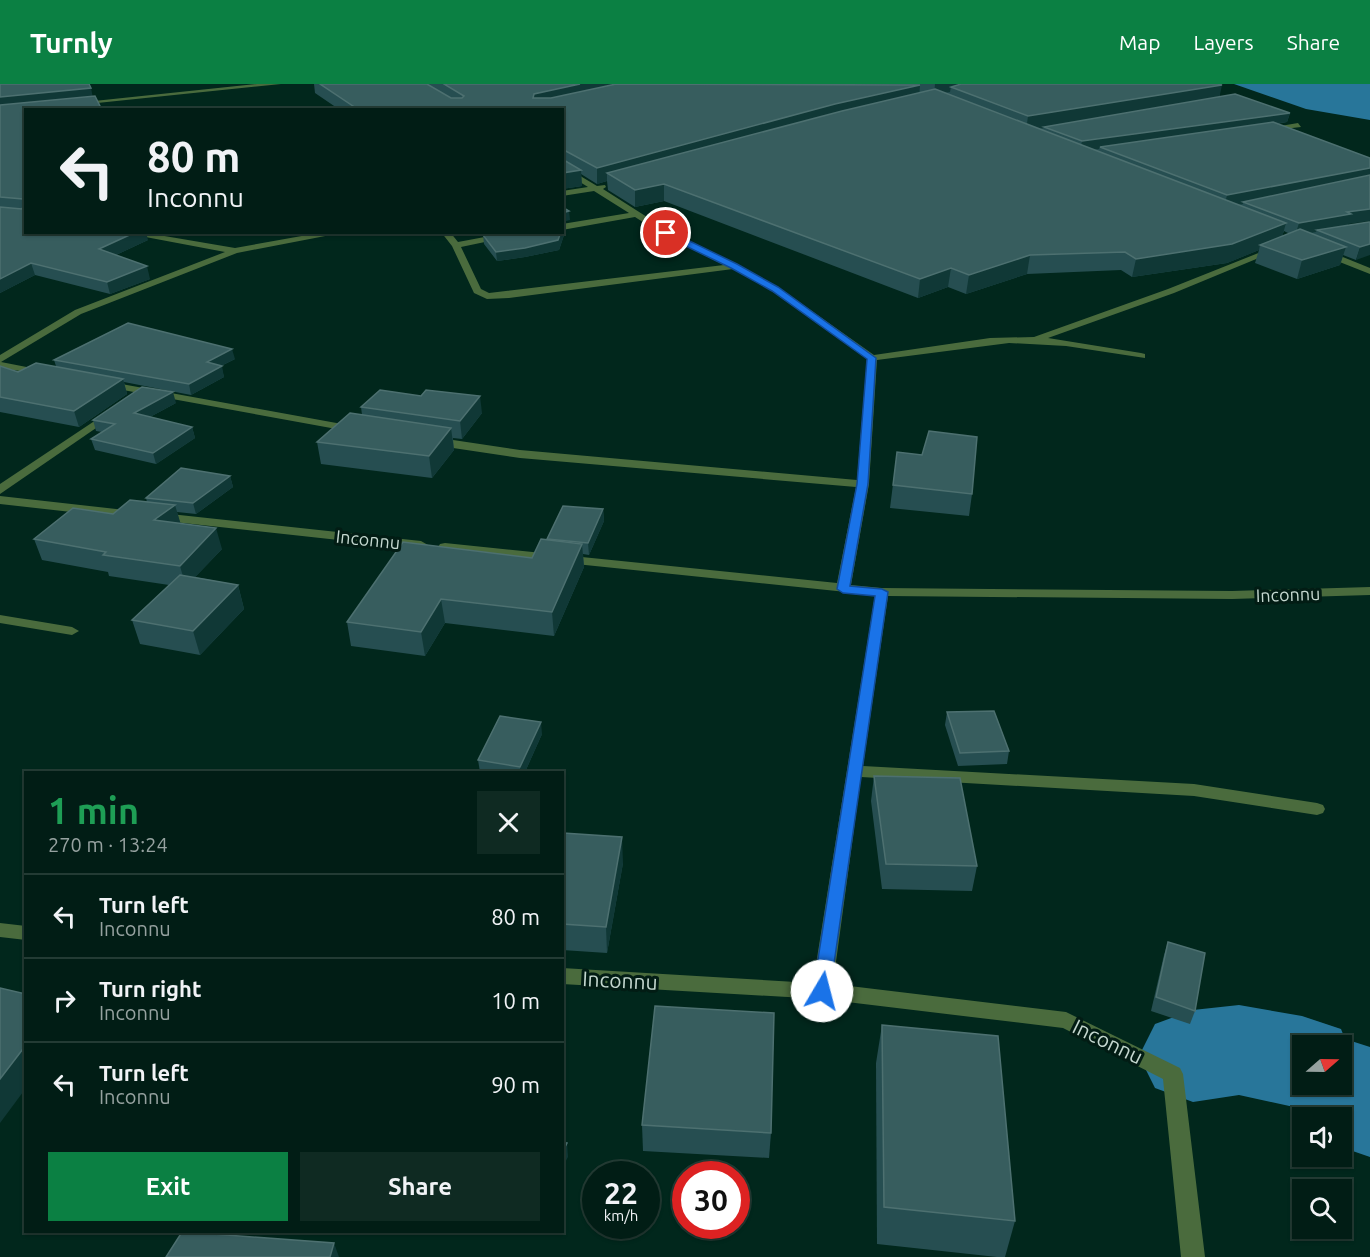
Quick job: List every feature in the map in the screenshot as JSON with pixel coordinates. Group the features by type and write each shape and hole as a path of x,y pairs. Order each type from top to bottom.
{"street":[{"path":"72,104 278,84"},
{"path":"179,102 183,94"},
{"path":"1253,131 1298,125"},
{"path":"564,168 666,233 775,289 872,358 992,341 1032,340 1078,344 1141,356"},
{"path":"564,194 609,185"},
{"path":"564,227 637,214"},
{"path":"135,234 235,251"},
{"path":"0,360 78,312 235,251 331,234"},
{"path":"447,234 456,245 477,291 487,296 734,266"},
{"path":"456,245 517,234"},
{"path":"1032,340 1172,291 1286,246"},
{"path":"1317,250 1370,271"},
{"path":"843,589 863,484 872,358"},
{"path":"0,365 55,375"},
{"path":"88,381 362,430"},
{"path":"0,490 142,391"},
{"path":"418,439 520,454 863,484"},
{"name":"Inconnu","path":"0,500 882,592 1232,595 1370,591"},
{"path":"822,991 882,592"},
{"path":"0,620 72,631"},
{"path":"854,771 1194,790 1317,810"},
{"path":"0,930 24,933"},
{"name":"Inconnu","path":"564,976 822,991 1066,1020 1173,1074 1193,1257"}],"water":[{"path":"1234,84 1370,84 1370,120 1306,109"}],"building":[{"path":"0,84 89,84 91,88 0,97"},
{"path":"320,84 427,84 451,98 464,96 444,84 580,84 534,94 533,98 551,98 616,84 920,85 835,104 597,168 564,150 564,108 356,108"},
{"path":"961,84 1222,85 1028,116 951,87"},
{"path":"935,89 1286,223 1232,244 1136,259 1125,252 1030,255 969,275 951,268 920,279 664,184 635,190 607,173"},
{"path":"1235,94 1290,113 1082,141 1044,127"},
{"path":"95,96 101,108 24,108 24,200 0,197 0,105"},
{"path":"1273,122 1370,158 1370,168 1227,195 1100,147"},
{"path":"564,160 581,170 564,173"},
{"path":"1370,175 1370,209 1347,212 1351,214 1299,223 1243,202"},
{"path":"24,204 24,234 132,234 99,249 147,266 107,282 31,263 0,279 0,207 22,209"},
{"path":"1370,222 1370,244 1360,247 1317,230"},
{"path":"1300,229 1346,247 1302,260 1260,245"},
{"path":"560,234 558,240 496,252 483,235"},
{"path":"128,323 232,349 207,362 222,366 189,384 54,360"},
{"path":"36,363 123,379 74,411 0,397 0,366 18,372"},
{"path":"142,387 173,392 134,413 192,427 153,453 91,439 115,424 93,420"},
{"path":"380,390 421,396 426,390 480,396 460,421 361,407"},
{"path":"350,413 451,428 429,456 317,442"},
{"path":"929,431 977,437 972,494 893,485 897,452 922,455"},
{"path":"181,468 230,476 193,503 146,498"},
{"path":"130,500 175,505 154,520 216,528 180,566 103,555 106,552 34,539 73,508 113,514"},
{"path":"563,506 603,509 588,543 547,539"},
{"path":"541,539 582,544 552,612 441,599 421,632 347,622 403,542 532,558"},
{"path":"180,575 238,585 193,631 132,620"},
{"path":"994,711 1009,751 960,753 947,712"},
{"path":"500,716 541,722 520,767 478,760"},
{"path":"874,776 960,778 977,866 886,864"},
{"path":"564,833 622,837 606,927 564,924"},
{"path":"1168,942 1205,953 1195,1011 1156,997"},
{"path":"0,988 24,994 24,1048 0,1079"},
{"path":"655,1006 774,1013 771,1133 642,1125"},
{"path":"882,1025 998,1036 1015,1221 884,1207"},
{"path":"181,1233 334,1243 330,1257 166,1257"}],"waterway":[{"path":"1193,1056 1239,1050 1292,1060"},
{"path":"1348,1095 1354,1102 1370,1108"}],"route":[{"path":"666,233 775,289 872,358 863,484 843,589 882,592 822,991"}]}
